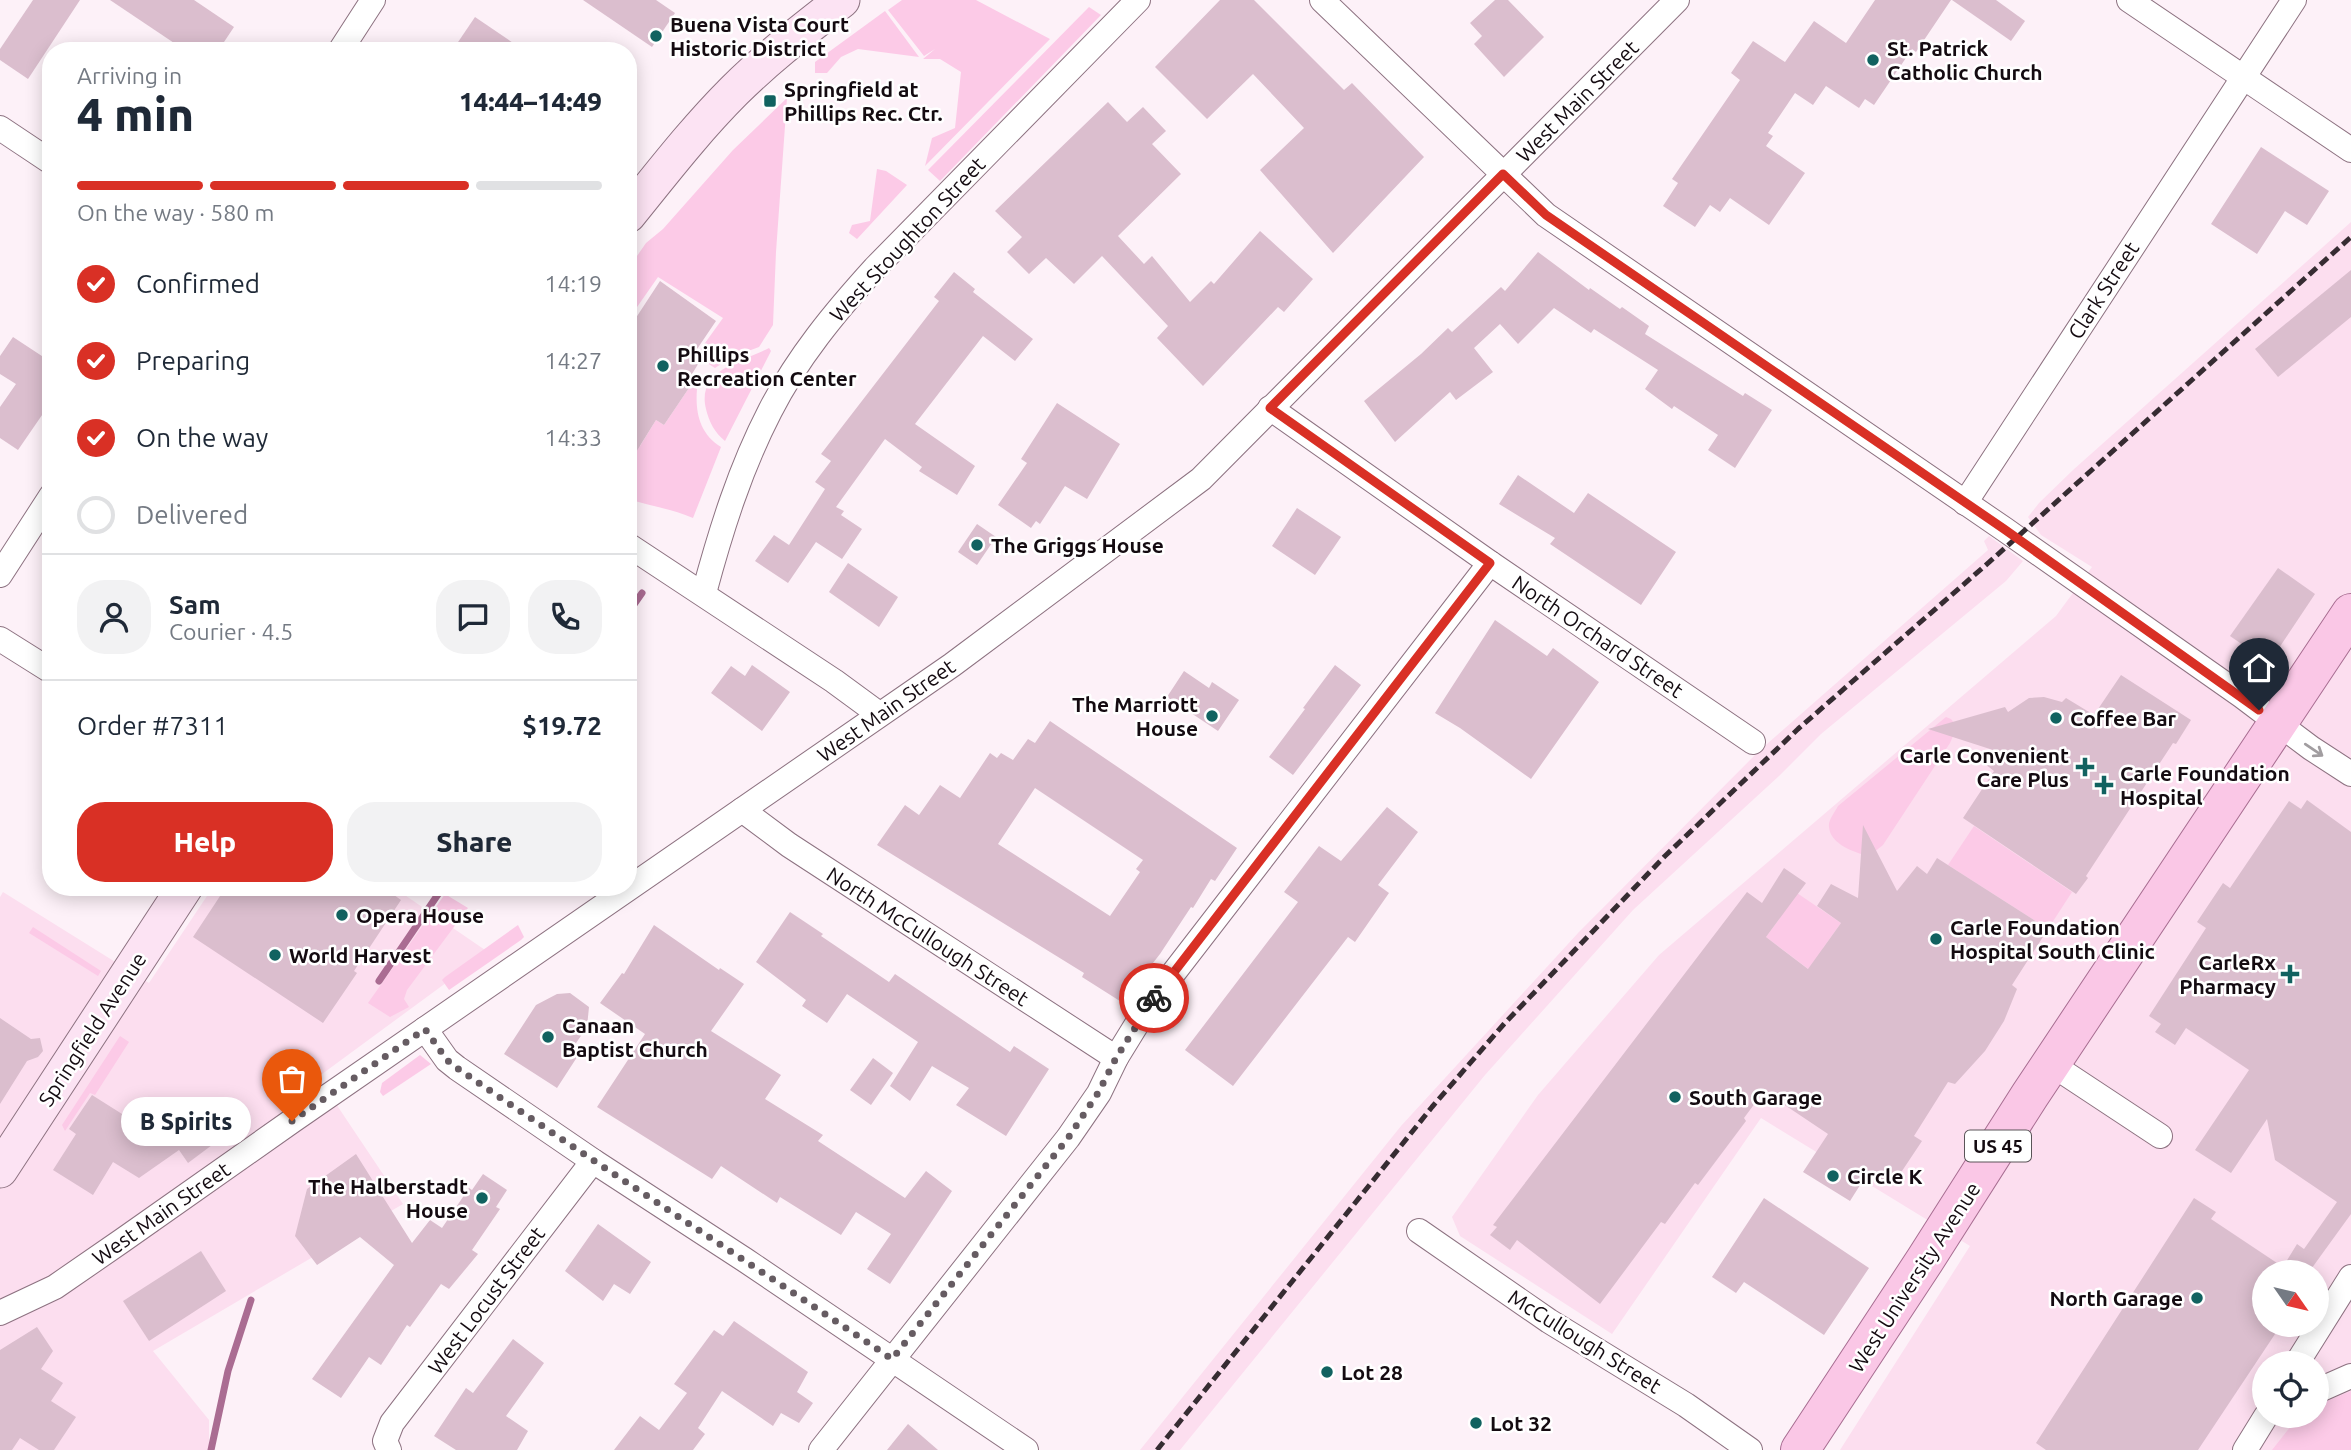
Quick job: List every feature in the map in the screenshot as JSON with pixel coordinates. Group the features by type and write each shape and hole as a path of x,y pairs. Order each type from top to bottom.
{"main road":[{"name":"West University Avenue","path":"1800,1450 2351,613"}],"street":[{"path":"346,42 373,0"},
{"path":"637,204 694,134 734,91 800,32 842,0"},
{"name":"West Stoughton Street","path":"704,593 717,545 747,459 771,409 815,339 875,268 1138,0"},
{"path":"1322,0 1546,215 2242,695 2277,724 2351,774"},
{"name":"West Main Street","path":"637,883 952,665 1201,479 1678,0"},
{"path":"2129,0 2351,150"},
{"name":"Clark Street","path":"1965,503 2294,0"},
{"path":"0,128 42,156"},
{"name":"North Orchard Street","path":"1270,408 1490,563 1753,742"},
{"path":"0,575 42,510"},
{"path":"637,551 704,593 879,714"},
{"path":"821,1450 1068,1138 1098,1093 1148,1006 1490,563"},
{"path":"0,639 42,665"},
{"name":"North McCullough Street","path":"742,810 789,845 1116,1058"},
{"name":"Springfield Avenue","path":"1,1167 179,896"},
{"name":"West Main Street","path":"2,1310 55,1287 618,896"},
{"path":"425,1029 447,1060 593,1161 746,1260 1026,1450"},
{"path":"2051,1065 2160,1136"},
{"name":"West Locust Street","path":"387,1446 392,1423 593,1161"},
{"name":"McCullough Street","path":"1419,1231 1549,1321 1686,1405 1751,1450"},
{"path":"2305,1351 2351,1277"},
{"path":"2329,1386 2351,1376"},
{"path":"2245,1450 2259,1428"}],"shaded area":[{"path":"902,0 976,0 1050,39 925,166 932,138 955,128 961,72 940,59 923,59 935,49 924,56 888,10"},
{"path":"1089,7 1101,15 940,181 928,170"},
{"path":"885,11 919,57 858,49 841,57 827,73 815,73 815,62"},
{"path":"787,98 773,325 759,347 732,357 715,368 704,361 706,354 700,350 723,318 658,277 637,307 637,256 733,150"},
{"path":"877,169 886,171 907,185 857,239 849,233 852,225 870,221"},
{"name":"Carle Foundation Hospital","path":"2351,222 2351,1450 1840,1450 1970,1246 1761,1118 1612,1334 1460,1236 1452,1217 1538,1095 1659,955 2056,616 2092,567 2041,535 2028,517 2039,503"},
{"path":"769,348 771,351 725,441 715,431 707,414 705,395 708,384 724,368"},
{"path":"691,385 697,389 700,422 708,436 721,447 693,518 637,501 637,444 640,446 656,420 664,425"},
{"path":"1989,536 2023,561 2006,581 1821,734 1633,910 1485,1075 1180,1450 1140,1450 1401,1126 1578,933 1759,751 1988,550 1984,541"},
{"path":"1946,717 1957,727 1950,743 1883,845 1869,856 1838,843 1830,833 1829,824 1838,806"},
{"path":"1974,826 2072,892 2048,929 1948,865"},
{"path":"3,892 149,983 207,896 406,896 488,952 318,1077 403,1204 153,1351 209,1420 209,1450 0,1450 0,897"},
{"path":"1797,893 1841,923 1823,948 1862,975 1836,990 1766,937 1780,918 1772,912"},
{"path":"444,896 468,908 407,990 404,999 409,1007 390,1017 368,1003"},
{"path":"518,925 524,937 521,940 449,990 442,980 445,977"},
{"path":"33,927 101,971 98,976 29,933"},
{"path":"120,1036 129,1042 95,1095 90,1093 65,1131 62,1125"},
{"path":"420,1055 431,1064 383,1096 380,1092 382,1083"},
{"path":"2351,1391 2351,1450 2272,1450 2289,1428 2329,1428 2329,1400"}],"building":[{"path":"33,0 80,0 52,42 42,42 42,58 28,79 0,60 0,49"},
{"path":"110,0 194,0 234,27 224,42 173,42"},
{"path":"583,0 656,0 675,13 652,47"},
{"path":"1220,0 1254,0 1344,90 1352,83 1424,157 1333,253 1260,170 1304,128 1253,74 1207,119 1155,67"},
{"path":"1495,0 1508,0 1544,37 1504,77 1474,44 1482,36 1470,23"},
{"path":"1875,0 1951,0 1916,52 1912,49 1874,105 1865,99 1859,108 1826,86 1813,105 1795,93 1768,133 1773,136 1766,146 1805,173 1769,225 1730,198 1720,212 1710,205 1695,227 1663,206 1678,183 1672,179 1740,80 1731,73 1753,41 1785,62 1814,21 1846,43"},
{"path":"1952,0 1996,0 2025,21 2011,41"},
{"path":"475,17 512,42 458,42"},
{"path":"1108,102 1127,122 1143,107 1166,131 1152,144 1181,174 1118,236 1144,264 1152,256 1190,302 1211,281 1214,284 1260,231 1313,279 1284,312 1278,307 1203,386 1157,338 1168,326 1102,256 1074,284 1046,258 1029,274 1007,252 1022,237 995,211"},
{"path":"2261,147 2329,191 2307,225 2285,211 2257,254 2211,224"},
{"path":"1538,252 1589,290 1590,288 1620,309 1622,307 1649,326 1645,334 1743,396 1745,393 1772,410 1735,468 1708,450 1718,435 1674,406 1672,409 1645,389 1658,370 1594,329 1591,333 1554,308 1518,344 1500,324 1474,348 1493,372 1456,400 1450,392 1395,442 1364,401 1448,328 1452,332 1501,287 1505,291"},
{"path":"2351,270 2351,317 2278,377 2255,349"},
{"path":"954,272 975,289 973,292 1033,339 1015,361 983,336 915,424 975,466 957,495 919,471 922,467 885,439 836,507 844,511 841,515 862,529 842,559 816,542 788,583 755,561 774,535 789,545 825,489 815,482 831,461 821,454 939,301 934,297"},
{"name":"Phillips Recreation Center","path":"660,281 716,321 693,355 700,361 687,382 691,385 664,425 656,420 637,451 637,316"},
{"path":"13,337 42,356 42,415 18,450 0,438 0,407 16,384 0,374 0,356"},
{"path":"1057,403 1120,444 1087,499 1065,486 1040,524 1036,521 1031,528 998,505 1027,463 1021,459"},
{"path":"1518,475 1574,513 1588,493 1676,552 1641,605 1550,544 1555,538 1499,504"},
{"path":"1297,508 1341,537 1315,575 1272,546"},
{"name":"The Griggs House","path":"977,524 996,537 977,565 958,552"},
{"path":"848,563 898,597 879,627 829,592"},
{"path":"2278,568 2315,594 2269,663 2230,636"},
{"path":"1495,620 1547,656 1553,648 1599,682 1531,779 1435,713"},
{"path":"752,665 790,692 762,731 711,693 731,666 745,676"},
{"path":"1335,665 1361,685 1293,775 1269,757"},
{"name":"The Marriott House","path":"1184,671 1209,688 1212,682 1239,700 1218,731 1167,697"},
{"path":"2121,675 2191,720 2176,744 2173,743 2076,894 1963,818 1994,771 1985,764 1993,750 1928,729 2005,707 2008,712 2029,698 2044,697 2062,702 2066,698 2094,715"},
{"path":"1050,721 1237,848 1215,881 1211,879 1160,954 1142,977 1139,976 1123,1003 1082,977 1084,973 877,845 905,805 919,815 940,785 960,798 990,753 997,758 1001,753 1013,760 1028,739 1035,743","holes":["1035,788 1143,860 1136,869 1140,872 1110,916 998,844"]},
{"path":"2307,800 2351,832 2351,1214 2318,1260 2287,1260 2297,1244 2304,1249 2337,1202 2275,1160 2267,1119 2231,1173 2195,1150 2249,1070 2186,1028 2175,1045 2155,1032 2161,1024 2149,1016 2206,928 2197,922 2223,883 2230,888 2289,801 2301,809"},
{"path":"1387,807 1418,832 1378,885 1389,893 1355,942 1348,937 1233,1086 1185,1050 1298,902 1284,892 1319,846 1341,861"},
{"path":"1863,825 1897,891 1917,866 1927,874 1937,858 2048,929 2012,985 2017,989 2004,1021 1985,1051 1955,1084 1948,1082 1914,1136 1922,1141 1892,1186 1869,1171 1850,1201 1803,1172 1828,1134 1764,1091 1744,1118 1746,1121 1698,1185 1695,1183 1665,1224 1661,1222 1600,1304 1517,1240 1510,1250 1490,1235 1497,1227 1493,1225 1747,892 1762,903 1784,868 1806,883 1766,937 1808,969 1841,923 1817,906 1831,884 1858,898"},
{"name":"World Harvest","path":"220,896 395,896 401,900 323,1023 193,937"},
{"path":"790,912 889,982 895,974 1010,1052 1014,1046 1049,1069 1006,1136 956,1105 969,1088 932,1066 910,1101 890,1086 918,1042 847,994 827,1023 802,1006 806,1000 756,962"},
{"path":"654,925 744,984 711,1031 781,1075 765,1099 823,1135 818,1141 905,1198 926,1171 952,1191 890,1284 867,1269 891,1234 856,1212 841,1235 780,1197 777,1203 721,1166 712,1179 597,1107 645,1034 600,1003 622,973 624,974"},
{"name":"Canaan Baptist Church","path":"570,993 589,1007 587,1027 574,1046 581,1051 557,1088 504,1054 536,1005 557,994"},
{"path":"0,1018 31,1039 40,1038 43,1051 38,1057 27,1061 0,1104"},
{"path":"873,1058 893,1073 871,1105 850,1090"},
{"path":"92,1095 149,1131 190,1100 220,1139 188,1163 179,1150 139,1178 113,1162 93,1195 53,1170 76,1134 69,1129"},
{"path":"356,1154 412,1243 430,1220 442,1228 469,1188 472,1190 483,1174 507,1190 496,1207 500,1209 472,1250 478,1254 449,1289 441,1284 410,1327 407,1325 381,1365 369,1357 341,1398 312,1379 394,1265 360,1237 317,1265 295,1236 307,1189"},
{"name":"Circle K","path":"1764,1198 1869,1268 1824,1335 1744,1282 1736,1293 1712,1277"},
{"path":"2194,1198 2216,1212 2211,1219 2272,1260 2252,1260 2252,1337 2273,1337 2264,1351 2252,1351 2252,1369 2198,1450 2046,1450 2036,1443"},
{"path":"598,1224 651,1262 630,1294 614,1284 603,1301 565,1271"},
{"path":"201,1251 226,1291 149,1341 123,1301"},
{"path":"734,1321 808,1372 797,1392 813,1403 799,1423 781,1413 773,1426 722,1391 698,1428 705,1434 693,1450 614,1450 640,1416 659,1430 687,1393 674,1384 714,1330 723,1336"},
{"path":"37,1327 53,1351 41,1369 63,1383 51,1401 76,1417 54,1450 39,1450 20,1438 12,1450 0,1450 0,1350"},
{"path":"513,1339 544,1363 506,1416 528,1431 517,1450 456,1450 434,1436 466,1388 473,1393"},
{"path":"908,1424 938,1450 887,1450"}],"waterway":[{"path":"637,600 642,593"},
{"path":"379,981 437,896"},
{"path":"211,1450 228,1371 251,1300"}],"railway":[{"path":"1157,1450 1432,1107 1504,1024 1665,856 1798,729 1995,557 2351,237"}],"way so far":[{"path":"292,1121 425,1029 447,1060 457,1068 892,1359 1068,1138 1154,998"}],"place":[{"name":"Buena Vista Court Historic District","path":"656,36"},
{"name":"St. Patrick Catholic Church","path":"1873,60"},
{"name":"Springfield at Phillips Rec. Ctr.","path":"770,101"},
{"name":"Phillips Recreation Center","path":"663,366"},
{"name":"The Griggs House","path":"977,545"},
{"name":"The Marriott House","path":"1212,716"},
{"name":"Coffee Bar","path":"2056,718"},
{"name":"Carle Convenient Care Plus","path":"2085,767"},
{"name":"Carle Foundation Hospital","path":"2104,785"},
{"name":"Opera House","path":"342,915"},
{"name":"Carle Foundation Hospital South Clinic","path":"1936,939"},
{"name":"World Harvest","path":"275,955"},
{"name":"CarleRx Pharmacy","path":"2290,974"},
{"name":"Canaan Baptist Church","path":"548,1037"},
{"name":"South Garage","path":"1675,1097"},
{"name":"B Spirits","path":"292,1121"},
{"name":"Circle K","path":"1833,1176"},
{"name":"The Halberstadt House","path":"482,1198"},
{"name":"North Garage","path":"2197,1298"},
{"name":"Lot 28","path":"1327,1372"},
{"name":"Lot 32","path":"1476,1423"}],"route":[{"path":"1154,998 1490,563 1270,408 1503,174 1546,215 2004,529 2242,695 2259,710"}]}
